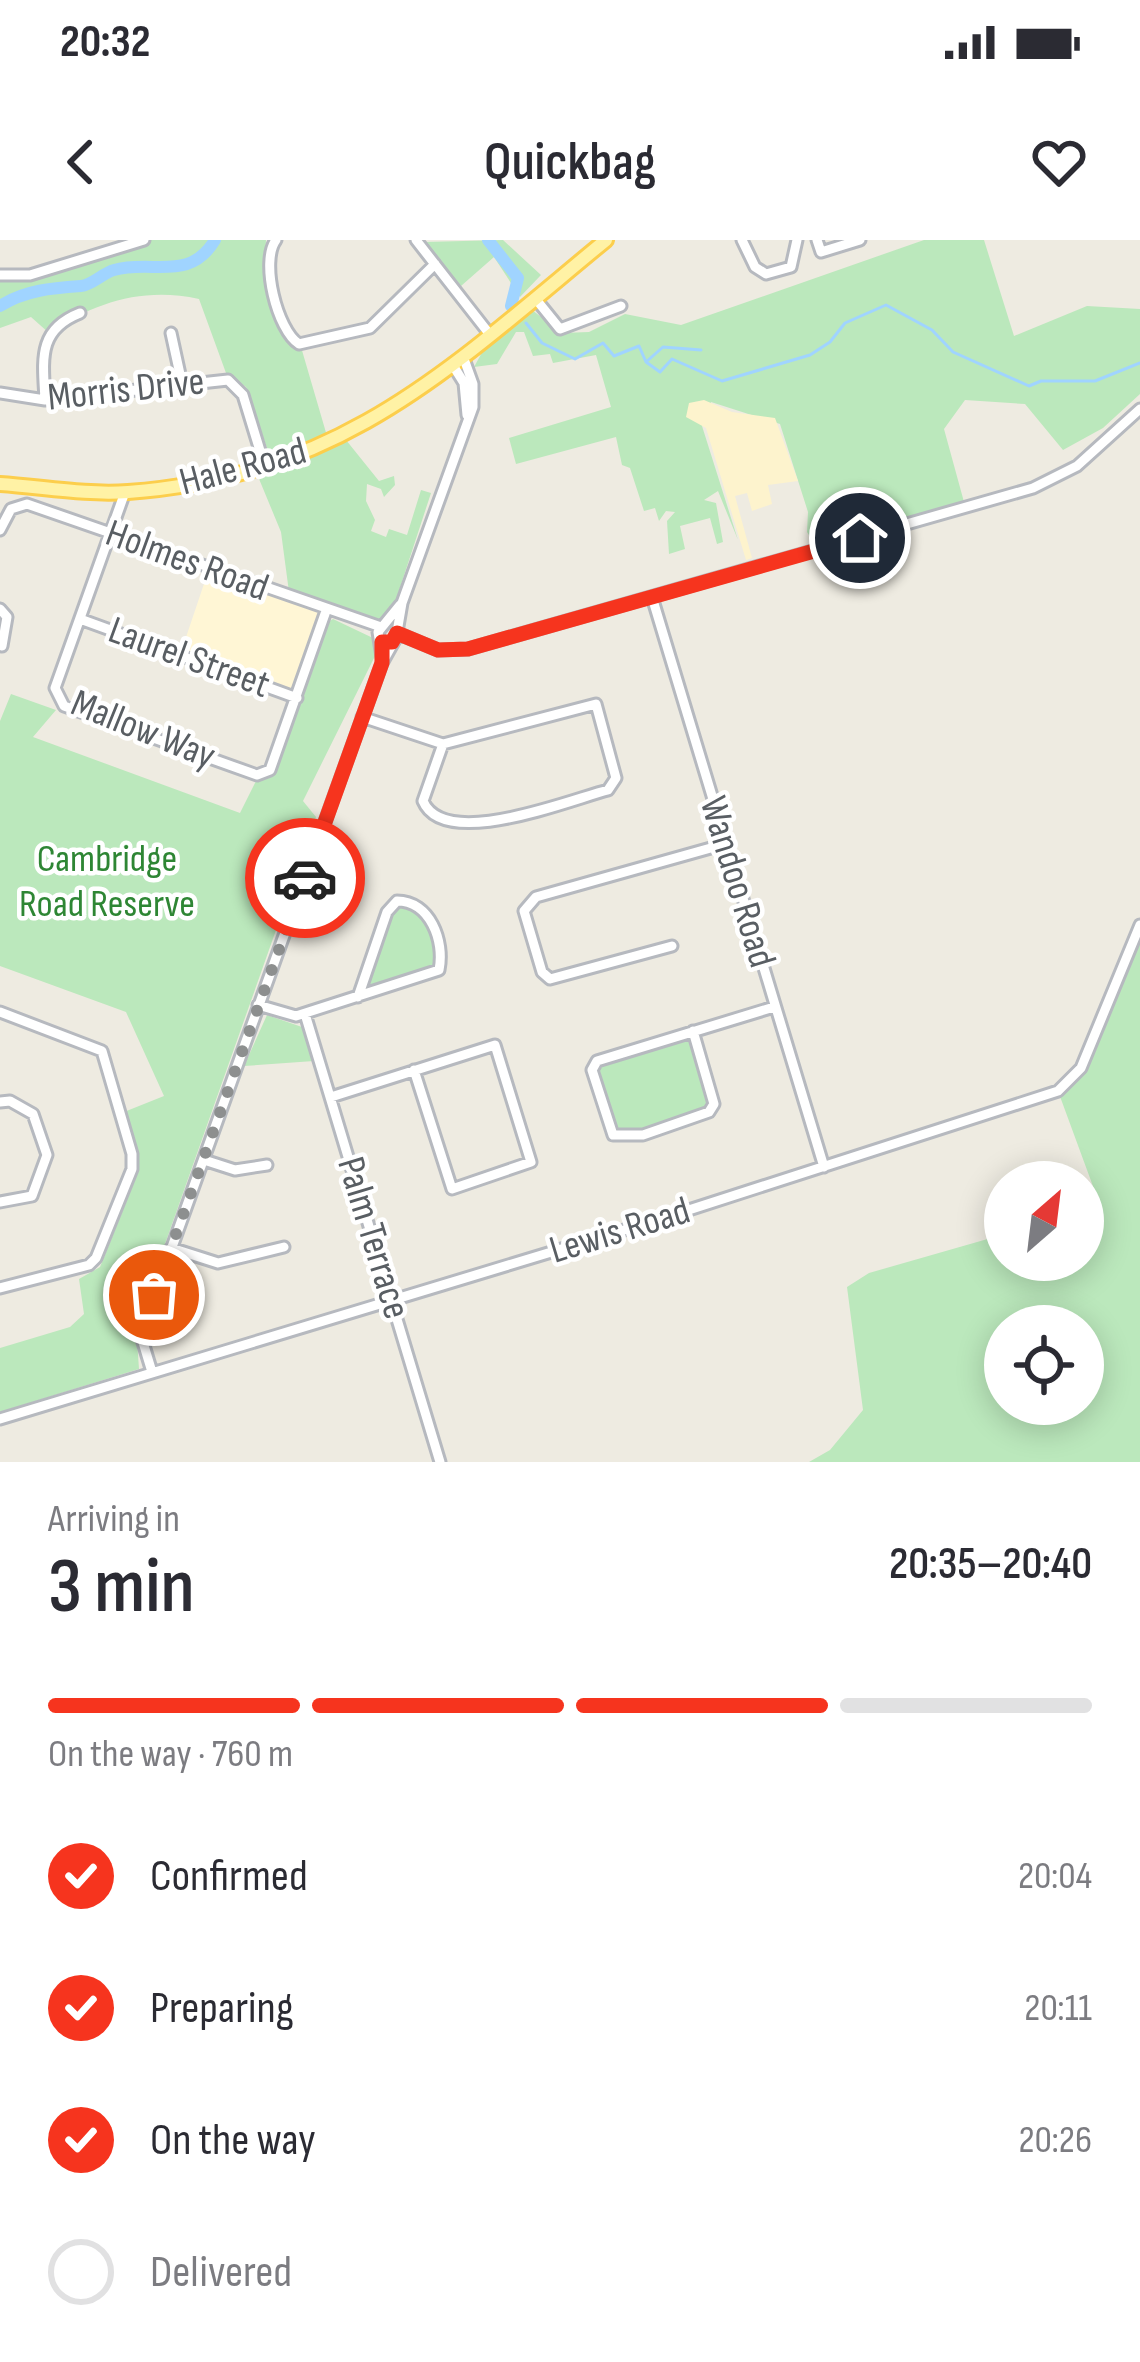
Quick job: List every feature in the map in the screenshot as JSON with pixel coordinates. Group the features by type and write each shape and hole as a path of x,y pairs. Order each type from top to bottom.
{"main road":[{"name":"Hale Road","path":"3,483 119,492 202,483 265,467 356,430 459,363 606,240"}],"street":[{"path":"80,240 86,257"},
{"path":"0,274 30,275 145,240"},
{"path":"276,240 268,260 286,332 299,344 370,328 435,264"},
{"path":"416,240 490,336"},
{"path":"742,240 755,268 766,274 794,264 797,240"},
{"path":"817,240 821,252 860,240"},
{"path":"535,298 560,328 605,316 621,306"},
{"path":"45,400 44,343 54,327 80,313"},
{"path":"171,332 183,388"},
{"path":"152,1372 142,1335 467,420 474,392 459,363"},
{"name":"Morris Drive","path":"0,393 45,400 228,380 237,385 265,467"},
{"name":"Holmes Road","path":"0,530 17,505 110,533 388,635 438,650 468,649 1033,488 1077,466 1140,409"},
{"name":"Mallow Way","path":"119,492 115,518 56,688 64,706 256,776 270,770 297,698"},
{"name":"Wandoo Road","path":"652,597 824,1167"},
{"path":"297,698 326,611"},
{"path":"2,639 3,613"},
{"name":"Laurel Street","path":"80,620 297,698"},
{"path":"362,717 443,744 596,704 616,778 608,790 476,825 446,821 429,812 423,801 443,744"},
{"path":"672,946 550,979 542,972 524,910 536,897 724,844"},
{"path":"258,1005 290,1016 304,1014 358,997 439,970 429,914 419,905 397,901 387,912 358,997"},
{"name":"Lewis Road","path":"0,1419 824,1167 1066,1087 1081,1068 1140,925"},
{"path":"693,1031 714,1104 709,1112 643,1135 613,1135 592,1070 597,1061 693,1031 774,1006"},
{"path":"0,1012 102,1051 132,1154 132,1168 96,1258 89,1265 0,1288"},
{"name":"Palm Terrace","path":"304,1014 440,1462"},
{"path":"331,1097 414,1070 496,1045 531,1162 452,1189 414,1070"},
{"path":"0,1102 10,1101 33,1114 47,1155 32,1196 0,1202"},
{"path":"203,1160 235,1170 267,1166"},
{"path":"171,1248 218,1264 284,1247"}],"shaded area":[{"path":"209,569 326,611 297,698 180,655"}],"green space":[{"path":"144,240 266,240 267,283 275,313 281,327 301,347 327,436 269,454 246,387 226,373 199,299 159,295 121,300 49,333 31,317 0,328 0,275 30,275"},
{"path":"503,240 541,275 520,297 494,257 461,286 424,242"},
{"path":"924,240 984,240 1014,336 1087,306 1140,309 1140,394 1103,428 1063,450 1025,404 965,400 944,429 964,502 816,546 807,532 808,512 780,424 711,402 702,426 738,540 718,491 704,500 716,503 723,542 717,544 710,518 680,526 685,549 669,554 667,521 675,512 666,511 659,521 655,508 644,511 630,468 622,465 616,437 516,464 509,438 611,407 596,355 553,363 550,354 533,356 524,332 516,332 497,364 474,367 485,347 532,310 562,333 589,332 625,314 681,325"},
{"path":"346,440 379,481 394,476 395,485 384,497 381,489 367,484 366,501 375,520 371,531 386,537 389,529 407,535 421,490 431,493 395,603 378,622 289,592 281,532 257,474"},
{"name":"Cambridge Road Reserve","path":"333,619 373,638 376,654 303,801 316,817 136,1326 139,1369 0,1412 0,1348 70,1327 84,1314 79,1279 100,1267 139,1170 124,1112 164,1096 126,1012 0,966 0,721 11,694 56,710 33,737 240,813 258,777 272,771 326,623"},
{"path":"397,901 429,914 440,953 435,968 373,987 364,983 364,972"},
{"path":"1140,924 1140,1462 809,1462 830,1450 863,1410 847,1287 869,1273 984,1240 984,1281 1104,1281 1104,1161 1084,1161 1058,1091 1081,1068"},
{"path":"267,1015 302,1027 314,1061 244,1066"},
{"path":"684,1038 691,1041 710,1102 706,1109 623,1135 616,1132 597,1072 600,1064"}],"sand":[{"path":"704,400 732,412 775,418 798,481 768,485 772,504 752,511 747,493 735,496 752,558 746,560 706,428 686,417 689,403"}],"waterway":[{"path":"0,306 29,293 85,285 114,270 182,265 205,253 215,240"},
{"path":"488,240 518,278 511,306"},
{"path":"646,362 660,372 672,359 722,381 810,355 830,342 845,323 886,305 932,330 953,352 1029,386 1041,381 1095,381 1140,363"},
{"path":"526,323 542,343 575,359 603,343 614,356 639,346 646,362 663,347 701,350"}],"way so far":[{"path":"154,1295 305,878"}],"route":[{"path":"305,878 382,663 382,642 392,642 397,633 438,650 468,649 860,538"}]}
